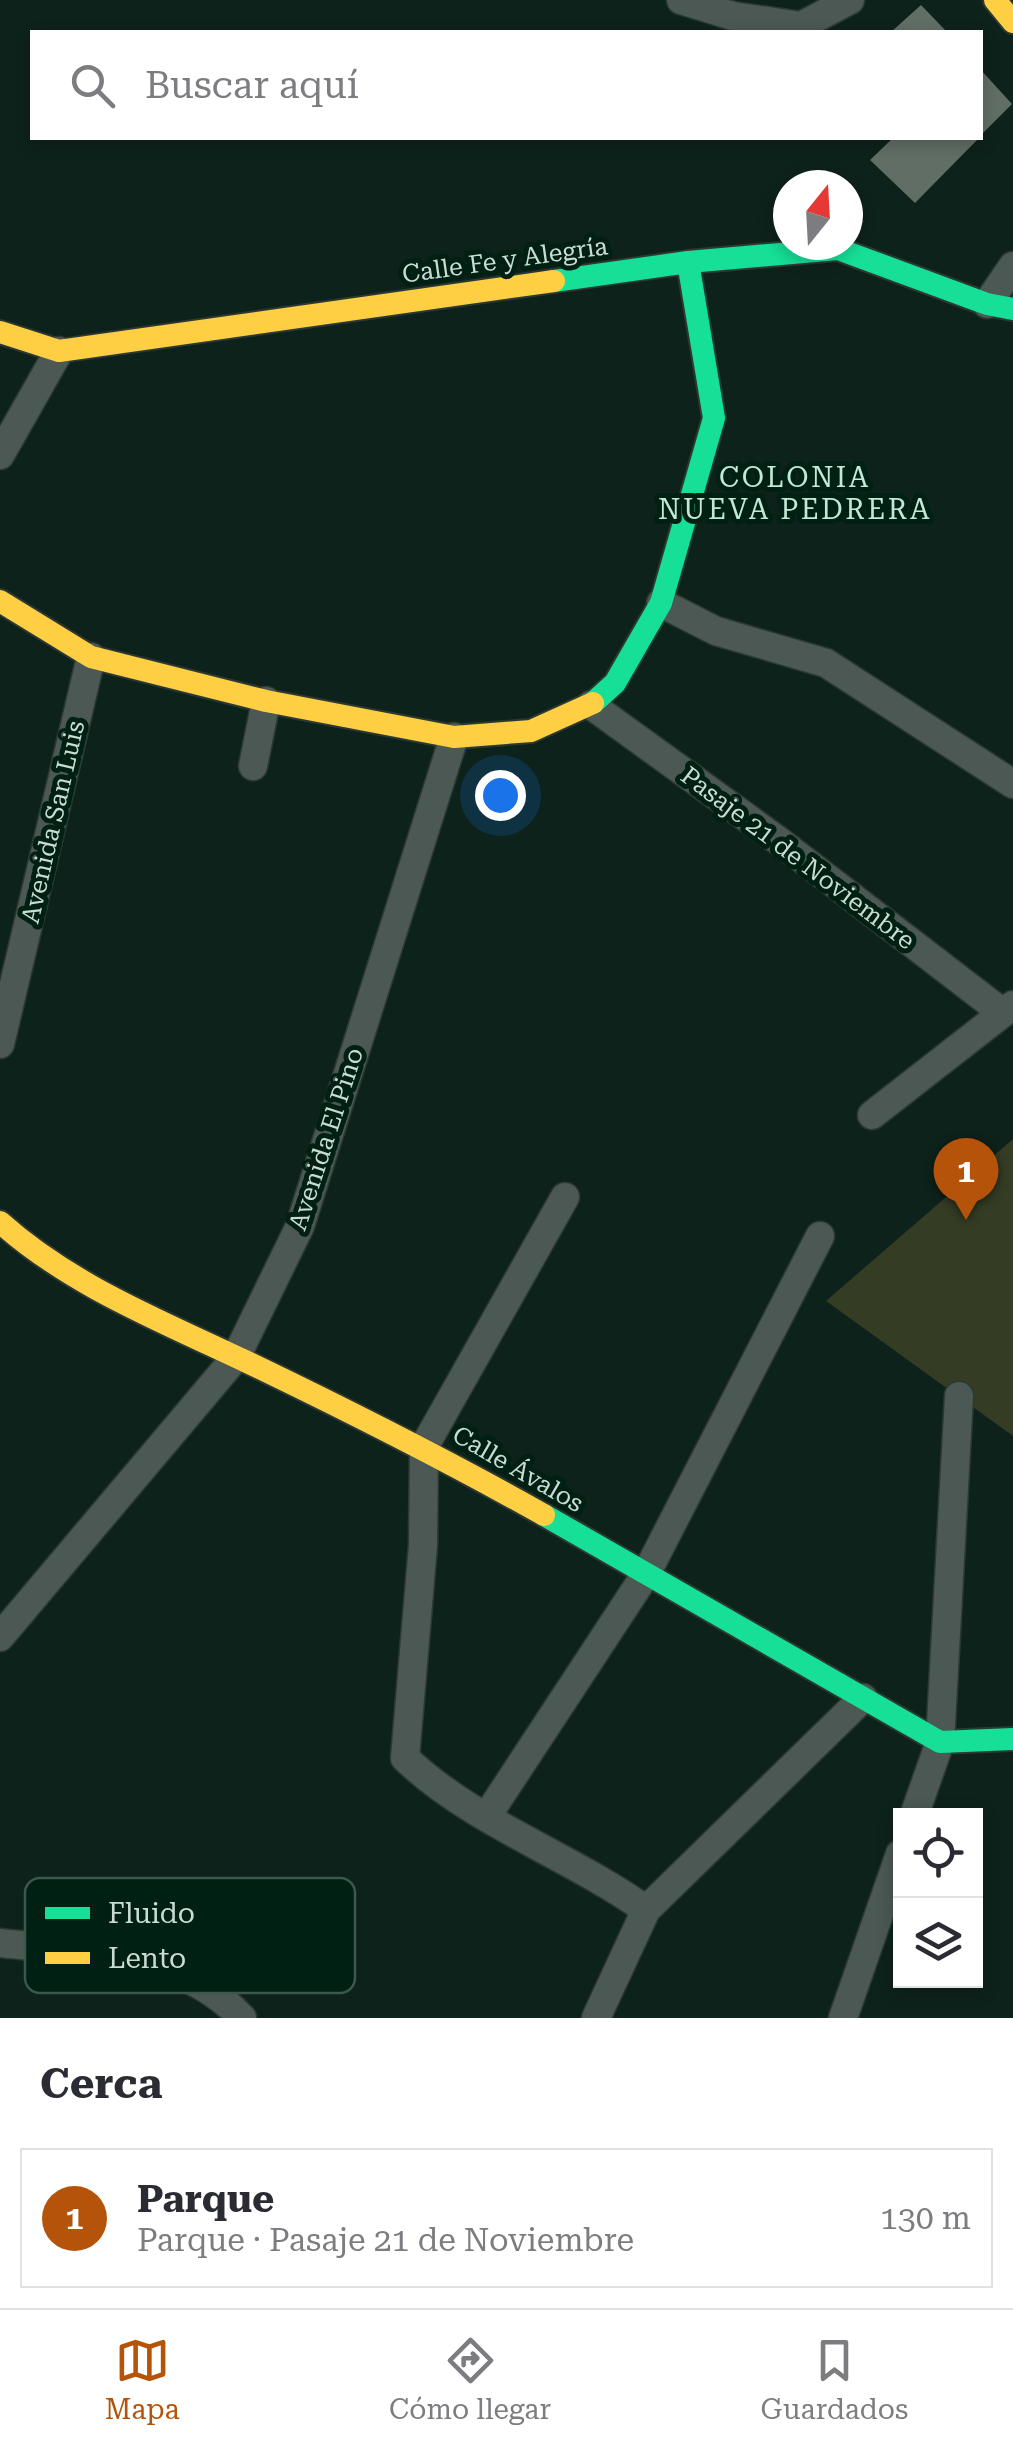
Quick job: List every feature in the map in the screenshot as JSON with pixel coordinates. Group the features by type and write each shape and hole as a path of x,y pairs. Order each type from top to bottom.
{"main road":[{"path":"995,0 1013,22"},
{"name":"Calle Fe y Alegría","path":"0,332 59,351 688,262 838,249 1000,306"},
{"path":"0,602 90,657 266,701 454,737 531,731 591,705 615,683 661,603 714,418 688,262"},
{"name":"Calle Ávalos","path":"0,1222 22,1242 102,1293 424,1447 940,1742"},
{"path":"940,1742 1013,1740"}],"street":[{"path":"681,0 733,16 800,26 850,0"},
{"path":"1000,306 1013,266"},
{"path":"0,455 59,351"},
{"path":"661,603 716,631 826,664 1013,784"},
{"name":"Avenida San Luis","path":"0,1044 90,657"},
{"path":"253,766 266,701"},
{"name":"Pasaje 21 de Noviembre","path":"591,705 1008,1009"},
{"name":"Avenida El Pino","path":"0,1637 236,1356 300,1226 454,737"},
{"path":"872,1115 1008,1009"},
{"path":"565,1197 424,1447 423,1545 405,1758 430,1782 605,1881 646,1910"},
{"path":"487,1816 646,1574 820,1236"},
{"path":"917,1808 940,1742 959,1396"},
{"path":"596,2018 646,1910 863,1698"},
{"path":"843,2018 893,1874"},
{"path":"0,1944 25,1947"},
{"path":"209,1993 242,2018"}],"green space":[{"path":"1013,1139 1013,1436 826,1301"}],"building":[{"path":"921,5 945,30 893,30"},
{"path":"983,72 1012,104 983,133"},
{"path":"891,140 977,140 915,203 870,160"}],"traffic: fast":[{"path":"554,281 688,262 838,249 987,304 1013,309"},
{"path":"593,703 615,683 661,603 714,418 688,262"},
{"path":"544,1515 940,1742 1013,1739"}],"traffic: slow":[{"path":"995,0 1013,22"},
{"path":"0,332 59,351 554,281"},
{"path":"0,601 91,657 266,701 454,737 531,731 593,703"},
{"path":"0,1222 56,1265 117,1300 359,1417 544,1515"}],"place":[{"name":"Parque","path":"966,1220"}],"district":[{"name":"COLONIA NUEVA PEDRERA","path":"795,493"}]}
